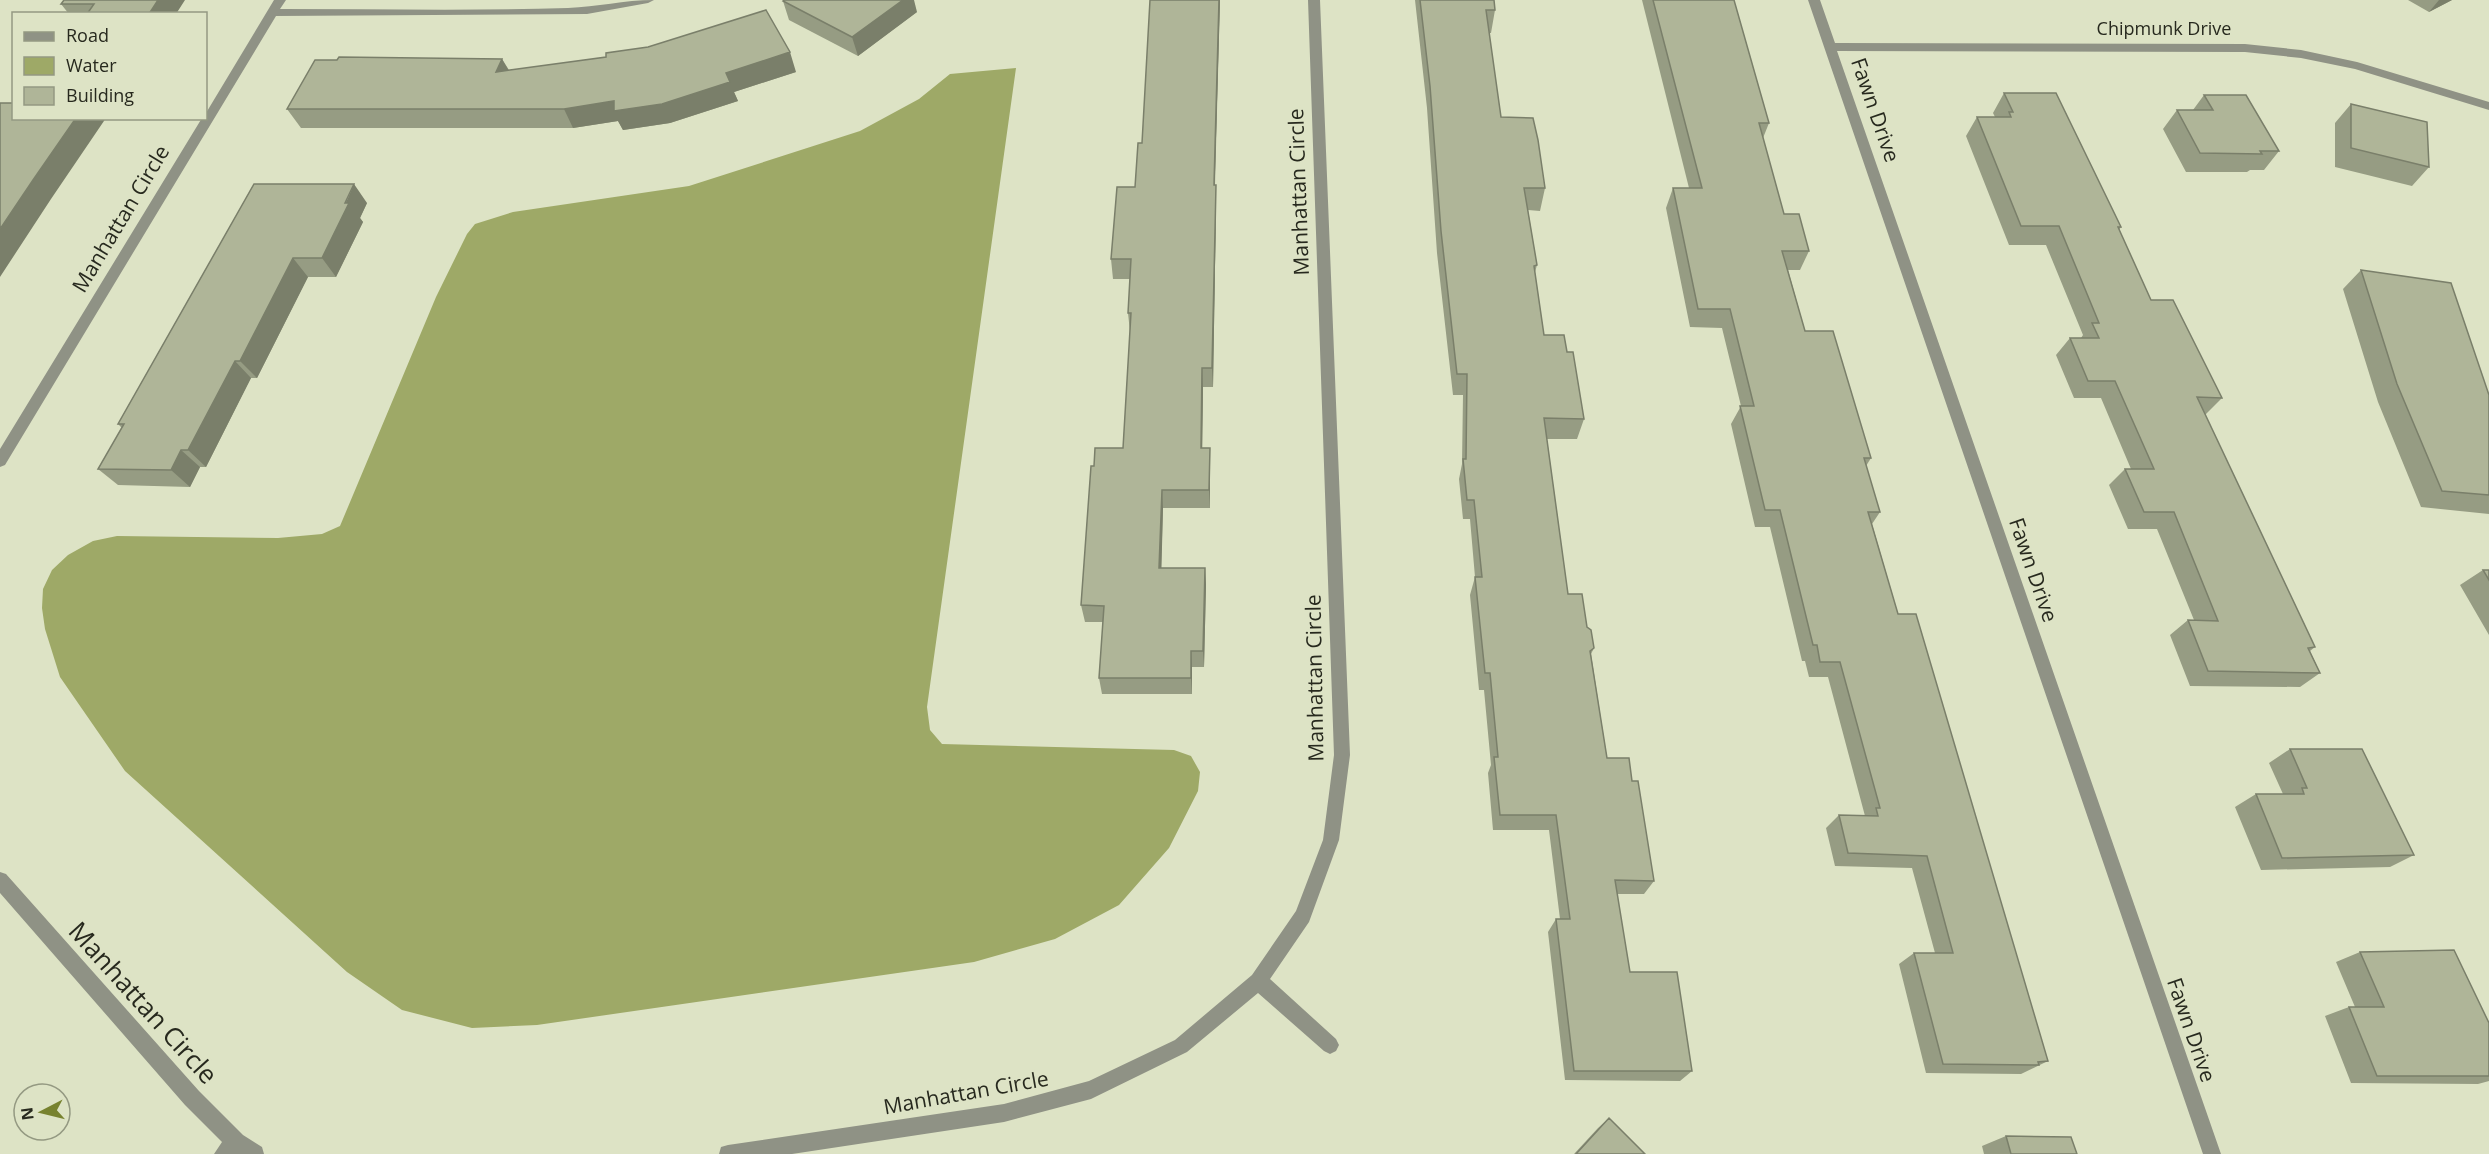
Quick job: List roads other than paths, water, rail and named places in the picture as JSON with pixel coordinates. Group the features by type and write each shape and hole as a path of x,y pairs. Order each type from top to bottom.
{"street":[{"name":"Manhattan Circle","path":"0,461 280,0"},
{"path":"273,12 587,11 648,0"},
{"name":"Manhattan Circle","path":"728,1154 1004,1113 1091,1090 1180,1046 1258,981 1303,916 1331,840 1342,754 1314,0"},
{"name":"Fawn Drive","path":"1814,0 2212,1154"},
{"name":"Chipmunk Drive","path":"1831,47 2245,48 2301,54 2357,66 2489,106"},
{"name":"Manhattan Circle","path":"0,880 192,1098 230,1148 255,1154"},
{"path":"1258,981 1330,1045"}],"water":[{"path":"1016,68 927,707 930,730 942,744 1174,750 1191,756 1200,772 1198,791 1169,848 1119,905 1055,939 974,962 537,1025 472,1028 402,1010 347,972 125,771 60,677 45,629 42,608 43,589 52,570 68,555 93,541 117,536 278,538 322,534 340,526 436,297 467,234 475,224 513,212 689,186 860,131 919,99 950,74"}]}
